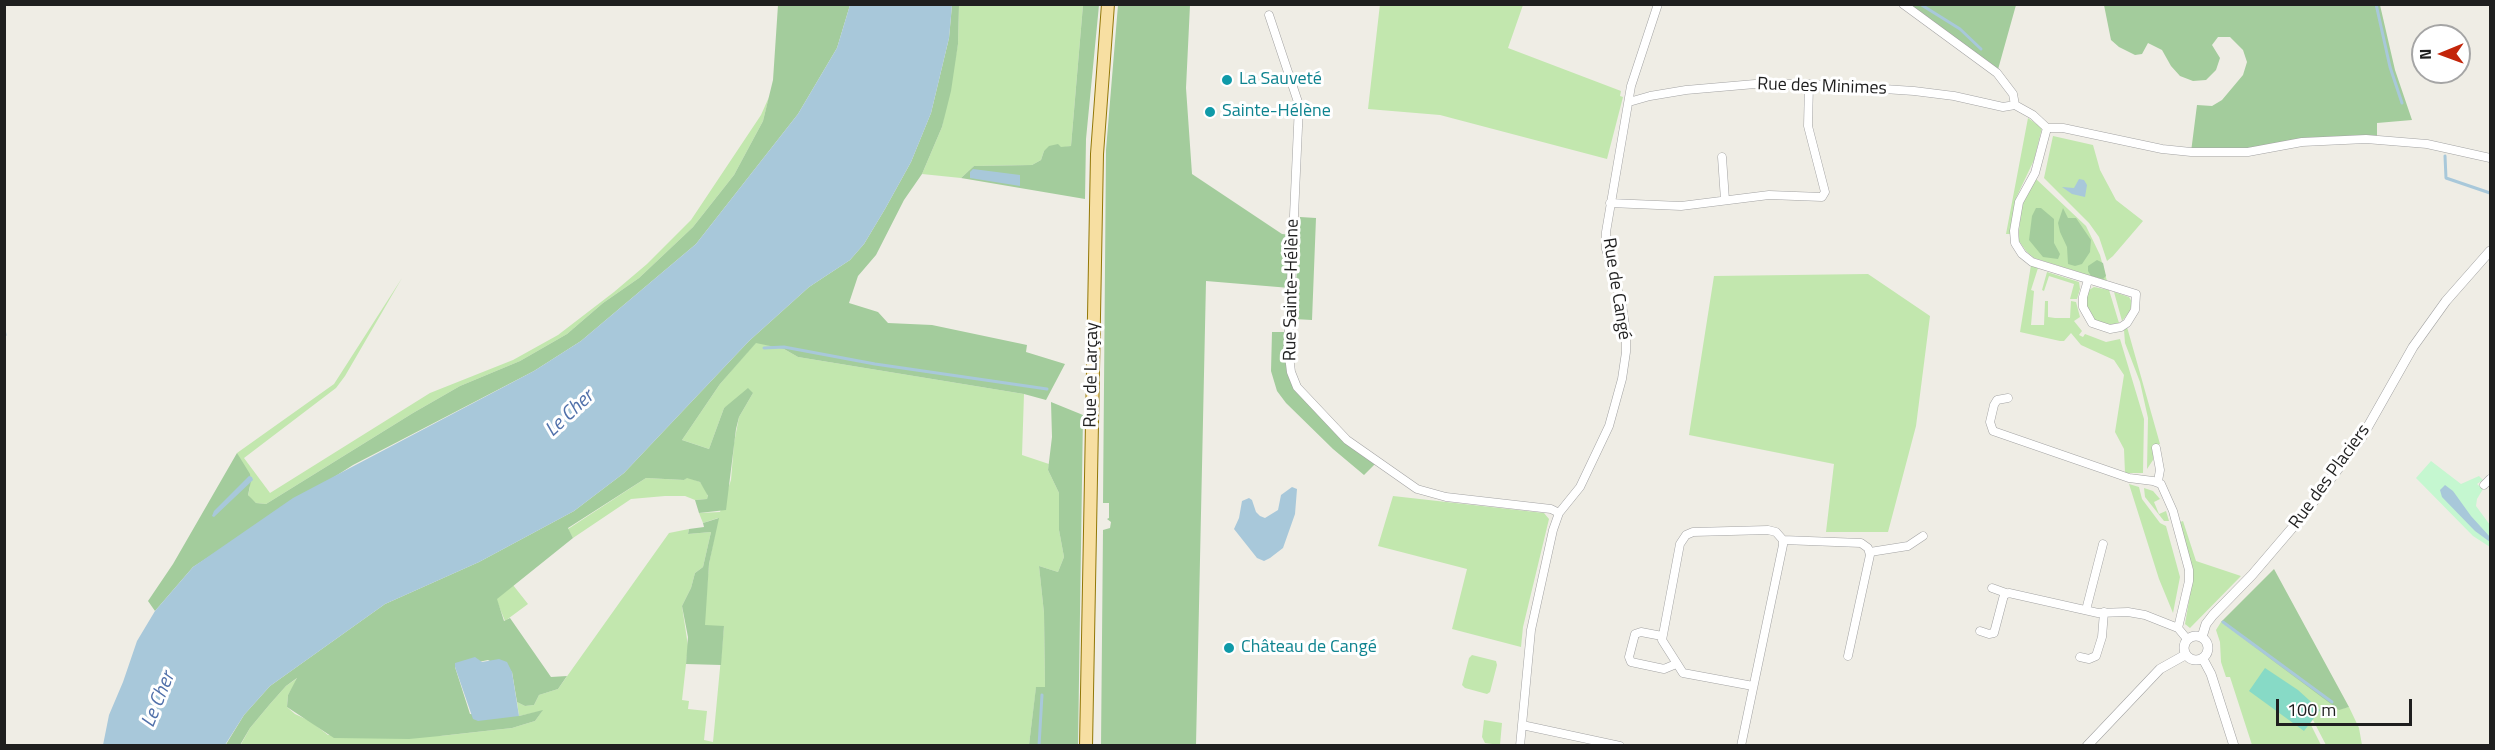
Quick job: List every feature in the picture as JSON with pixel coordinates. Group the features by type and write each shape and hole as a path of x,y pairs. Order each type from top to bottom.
{"main road":[{"name":"Rue de Larçay","path":"1086,746 1097,154 1107,4"}],"street":[{"name":"Rue de Cangé","path":"1520,746 1531,630 1553,530 1559,513 1580,488 1609,426 1622,379 1626,333 1622,304 1606,249 1610,203 1635,71 1658,4"},
{"path":"1903,4 1997,73 2013,94 2015,105 2033,115 2047,128 2063,128 2191,152 2248,152 2302,142 2366,139 2427,144 2490,158"},
{"name":"Rue Sainte-Hélène","path":"1269,15 1299,105 1288,348 1291,372 1297,387 1347,440 1416,489 1446,497 1551,509 1559,513"},
{"name":"Rue des Minimes","path":"1629,102 1686,90 1755,84 1809,84 1914,91 1954,96 2003,107 2015,105"},
{"path":"1610,203 1680,206 1769,195 1822,197 1826,192 1808,126 1809,84"},
{"path":"2047,128 2035,173 2019,202 2014,231 2015,243 2022,254 2032,262 2136,294 2135,310 2127,323 2110,329 2092,323 2083,303 2088,280"},
{"path":"1722,157 1725,200"},
{"name":"Rue des Placiers","path":"2202,638 2206,624 2213,615 2252,575 2305,513 2362,437 2413,347 2446,301 2490,251"},
{"path":"2008,398 2001,398 1994,405 1990,422 1993,431 2129,478 2158,482 2166,491 2188,570 2188,581 2178,628"},
{"path":"2156,448 2160,470 2158,482"},
{"path":"1741,746 1783,542 1776,532 1768,530 1699,531 1686,535 1680,544 1662,636 1663,644 1683,673 1753,686"},
{"path":"1870,552 1908,546 1923,536"},
{"path":"1783,542 1861,543 1870,552"},
{"path":"2086,610 2103,544"},
{"path":"1848,656 1870,552"},
{"path":"1992,588 2086,610 2137,613 2178,628 2187,639"},
{"path":"1980,631 1994,633 2006,593"},
{"path":"2080,657 2089,659 2096,656 2102,637 2104,612"},
{"path":"1662,636 1641,632 1635,634 1629,657 1631,662 1664,669 1677,664"},
{"path":"2194,636 2202,638 2208,648 2203,658 2193,661 2185,655 2184,644 2187,639 2194,636"},
{"path":"2087,746 2160,669 2185,655"},
{"path":"2203,658 2211,675 2234,746"},
{"path":"1522,725 1619,745"}],"green space":[{"path":"1380,4 1523,5 1508,48 1621,91 1620,96 1623,97 1607,159 1440,115 1368,109"},
{"path":"778,5 850,5 837,48 798,114 696,244 581,341 534,371 353,465 193,567 155,611 148,601 173,564 237,453 250,474 248,495 256,503 266,504 460,386 520,361 567,334 603,303 639,278 693,227 734,175 763,121 773,80"},
{"path":"952,5 959,5 958,44 951,91 942,127 922,174 904,200 876,255 858,276 849,303 878,312 888,323 932,325 1027,345 1026,352 1065,364 1046,400 1024,394 798,357 784,349 756,343 720,384 682,440 709,449 724,408 748,388 753,393 739,417 736,429 726,510 699,513 695,500 707,499 708,496 700,482 687,478 684,480 646,478 568,528 573,538 497,599 504,621 510,618 551,677 567,676 558,689 539,695 534,705 525,706 517,702 512,672 488,660 455,667 470,714 519,716 543,710 535,721 512,728 409,739 334,738 287,707 288,695 297,678 286,686 270,704 250,728 240,745 225,746 244,715 270,686 385,604 479,562 574,511 624,473 749,341 809,287 850,260 864,244 911,162 931,113 949,38"},
{"path":"959,5 1083,5 1071,146 1044,151 1041,160 1032,165 974,166 961,178 922,174 942,127 958,44"},
{"path":"1083,5 1099,5 1086,139 1085,199 961,178 974,166 1032,165 1041,160 1044,151 1049,146 1058,144 1061,147 1071,146"},
{"path":"1118,5 1190,5 1186,88 1192,174 1282,234 1292,235 1290,288 1206,281 1196,745 1101,746 1103,530 1110,528 1111,522 1107,519 1109,518 1109,503 1103,503 1106,150"},
{"path":"1902,5 2016,5 1997,73"},
{"path":"2104,5 2380,5 2395,70 2412,120 2377,123 2377,139 2332,139 2248,152 2191,152 2197,105 2212,106 2222,100 2243,75 2247,62 2243,50 2230,37 2218,37 2212,45 2220,58 2216,70 2206,80 2193,81 2180,76 2162,50 2148,43 2142,54 2135,55 2119,47 2111,40"},
{"path":"769,97 763,121 734,175 693,227 639,278 603,303 567,334 520,361 460,386 266,504 256,503 250,498 248,495 250,487 237,453 334,384 402,278 336,388 244,458 270,493 430,393 513,360 558,335 614,292 647,264 691,220 761,115"},
{"path":"2028,118 2042,128 2034,160 2016,198 2011,234 2006,234"},
{"path":"2053,136 2093,145 2100,170 2116,200 2143,221 2107,261 2099,237 2089,223 2044,178"},
{"path":"2035,178 2086,226 2100,255 2107,281 2034,258 2019,241 2022,201"},
{"path":"2036,208 2041,208 2054,219 2054,243 2060,254 2058,259 2043,257 2029,240 2032,216"},
{"path":"2063,208 2068,218 2076,218 2091,240 2090,252 2082,264 2075,266 2068,264 2067,247 2058,223"},
{"path":"1300,217 1316,218 1312,320 1294,319"},
{"path":"2097,260 2103,263 2106,276 2103,279 2091,276 2088,271 2088,266"},
{"path":"2031,265 2038,268 2031,290 2034,291 2031,325 2044,325 2045,301 2048,301 2048,317 2070,318 2071,301 2076,302 2080,317 2074,321 2082,331 2079,335 2083,337 2085,334 2106,342 2120,339 2144,419 2143,473 2125,473 2124,449 2115,432 2124,375 2114,360 2081,345 2071,333 2064,341 2060,341 2020,332"},
{"path":"2047,272 2079,282 2080,289 2077,299 2070,299 2074,284 2049,276 2044,291 2042,290"},
{"path":"1868,274 1930,316 1916,426 1888,532 1826,532 1834,464 1689,435 1714,276"},
{"path":"2094,287 2109,290 2119,323 2106,326 2091,318 2085,303 2089,290"},
{"path":"2114,292 2129,297 2132,302 2130,311 2122,321"},
{"path":"2127,327 2160,444 2153,447 2153,460 2147,469 2148,418 2140,382 2125,343 2124,330"},
{"path":"1272,332 1289,332 1289,358 1297,387 1330,423 1377,462 1364,475 1333,449 1286,403 1277,391 1271,371"},
{"path":"756,342 784,349 798,357 1024,394 1022,455 1049,464 1048,470 1059,493 1059,530 1064,557 1058,572 1039,566 1044,613 1045,687 1036,688 1029,745 240,746 250,728 270,704 286,686 299,677 288,695 287,707 328,735 440,736 512,728 535,721 542,711 519,716 517,702 525,706 534,705 539,695 558,689 669,533 689,529 688,534 711,532 703,567 695,573 682,606 688,646 682,700 689,701 688,709 707,711 704,740 713,742 724,626 705,626 705,610 709,564 718,518 703,523 699,513 720,512 731,480 739,417 753,393 724,408 709,449 682,440 720,384"},
{"path":"1051,402 1083,415 1078,745 1029,745 1036,687 1045,687 1044,613 1039,566 1058,572 1064,557 1059,530 1059,493 1048,470 1052,437"},
{"path":"2431,461 2461,484 2479,476 2483,480 2477,484 2483,489 2476,506 2490,525 2490,547 2473,536 2416,478"},
{"path":"687,477 700,482 706,490 707,499 695,500 685,496 665,496 631,499 573,538 568,529 646,478 684,480"},
{"path":"2129,484 2139,487 2142,499 2160,523 2166,526 2180,577 2173,613 2159,579"},
{"path":"2144,488 2153,491 2160,499 2154,502 2159,514 2166,511 2169,521 2164,521 2145,497"},
{"path":"1393,496 1544,513 1549,519 1523,627 1521,647 1452,629 1467,569 1378,546"},
{"path":"719,518 709,564 705,625 724,626 721,665 686,664 688,637 682,606 695,573 703,567 711,532 688,534 689,529 704,527 703,523"},
{"path":"2183,521 2196,561 2241,576 2190,628 2185,624 2193,577 2178,523"},
{"path":"2274,569 2349,707 2339,710 2221,622"},
{"path":"513,585 528,604 505,621 496,599"},
{"path":"2221,622 2339,709 2349,707 2359,728 2362,745 2326,745 2313,720 2310,723 2321,745 2252,745 2230,677 2226,677 2221,662 2220,642 2216,630"},
{"path":"1472,655 1496,661 1490,692 1487,694 1465,688 1462,685 1469,658"},
{"path":"2265,668 2298,690 2320,710 2304,731 2249,691"},
{"path":"1484,720 1502,723 1500,745 1485,743 1482,737"}],"water":[{"name":"Le Cher","path":"850,5 952,5 949,38 931,113 911,162 864,244 850,260 809,287 749,341 624,473 574,511 479,562 385,604 270,686 244,715 225,745 103,745 109,715 137,641 155,611 193,567 293,498 534,371 581,341 696,244 798,114 837,48"},
{"path":"973,169 1020,175 1020,186 970,178 970,172"},
{"path":"2079,179 2084,180 2087,185 2085,197 2072,194 2062,187 2074,188"},
{"path":"249,476 253,480 214,517 212,516 214,511"},
{"path":"2445,485 2453,491 2490,537 2490,542 2475,531 2442,497 2440,490"},
{"path":"1292,487 1297,489 1295,514 1283,548 1264,561 1257,558 1234,529 1242,501 1249,498 1252,500 1256,512 1265,518 1278,510 1281,495"},
{"path":"475,657 482,662 499,659 507,662 512,672 519,716 478,721 473,719 455,663"}],"waterway":[{"path":"1920,4 1960,29 1981,49"},
{"path":"2376,4 2390,67 2402,103"},
{"path":"2445,156 2446,178 2490,193"},
{"path":"4,329 5,335"},
{"path":"764,348 784,347 875,364 1047,389"},
{"path":"2223,622 2332,702"},
{"path":"1039,746 1042,695"}],"place":[{"name":"La Sauveté","path":"1227,80"},
{"name":"Sainte-Hélène","path":"1210,112"},
{"name":"Château de Cangé","path":"1229,648"}]}
